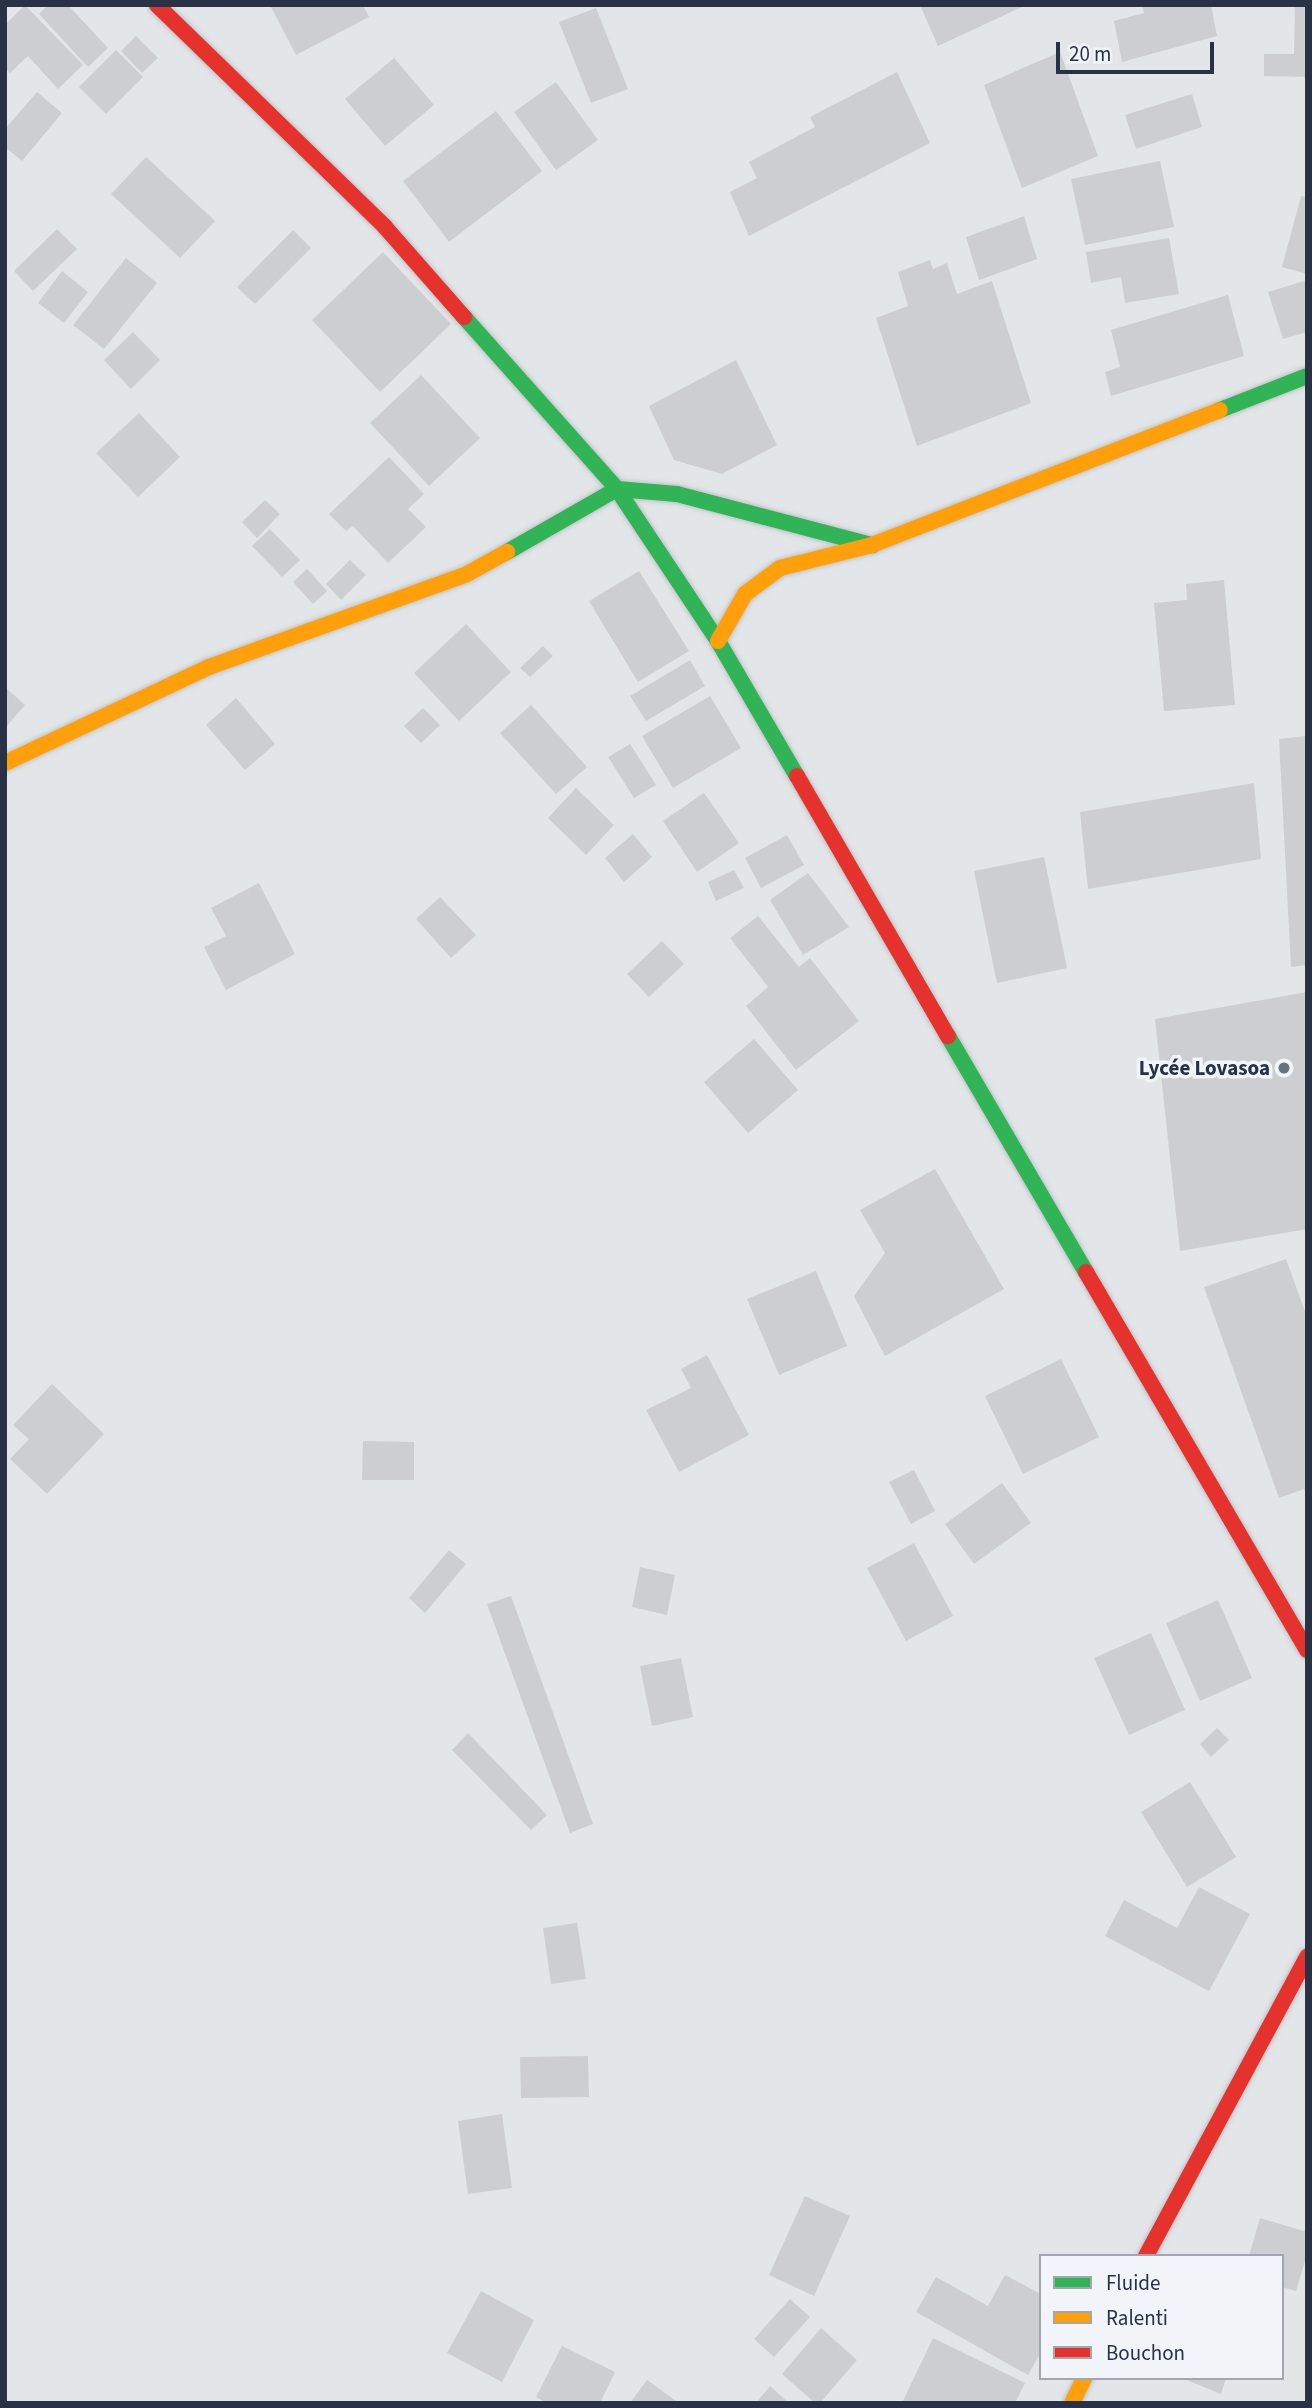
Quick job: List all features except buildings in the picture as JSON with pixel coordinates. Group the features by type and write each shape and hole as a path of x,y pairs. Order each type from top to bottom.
{"street":[{"path":"157,5 385,227 617,489 718,641 1307,1650"},
{"path":"718,641 745,594 780,568 872,545 1307,376"},
{"path":"5,763 209,667 467,574 617,489 677,494 872,545"},
{"path":"1147,2254 1307,1957"},
{"path":"1072,2403 1083,2380"}],"traffic: fast":[{"path":"464,317 617,489 718,641 797,776"},
{"path":"1220,410 1307,376"},
{"path":"507,552 617,489 677,494 872,545"},
{"path":"948,1036 1086,1272"}],"traffic: slow":[{"path":"718,641 745,594 780,568 872,545 1220,410"},
{"path":"5,763 209,667 467,574 507,552"},
{"path":"1072,2403 1083,2380"}],"traffic: jam":[{"path":"157,5 385,227 464,317"},
{"path":"797,776 948,1036"},
{"path":"1086,1272 1307,1650"},
{"path":"1147,2254 1307,1957"}],"place":[{"name":"Lycée Lovasoa","path":"1284,1068"}]}
